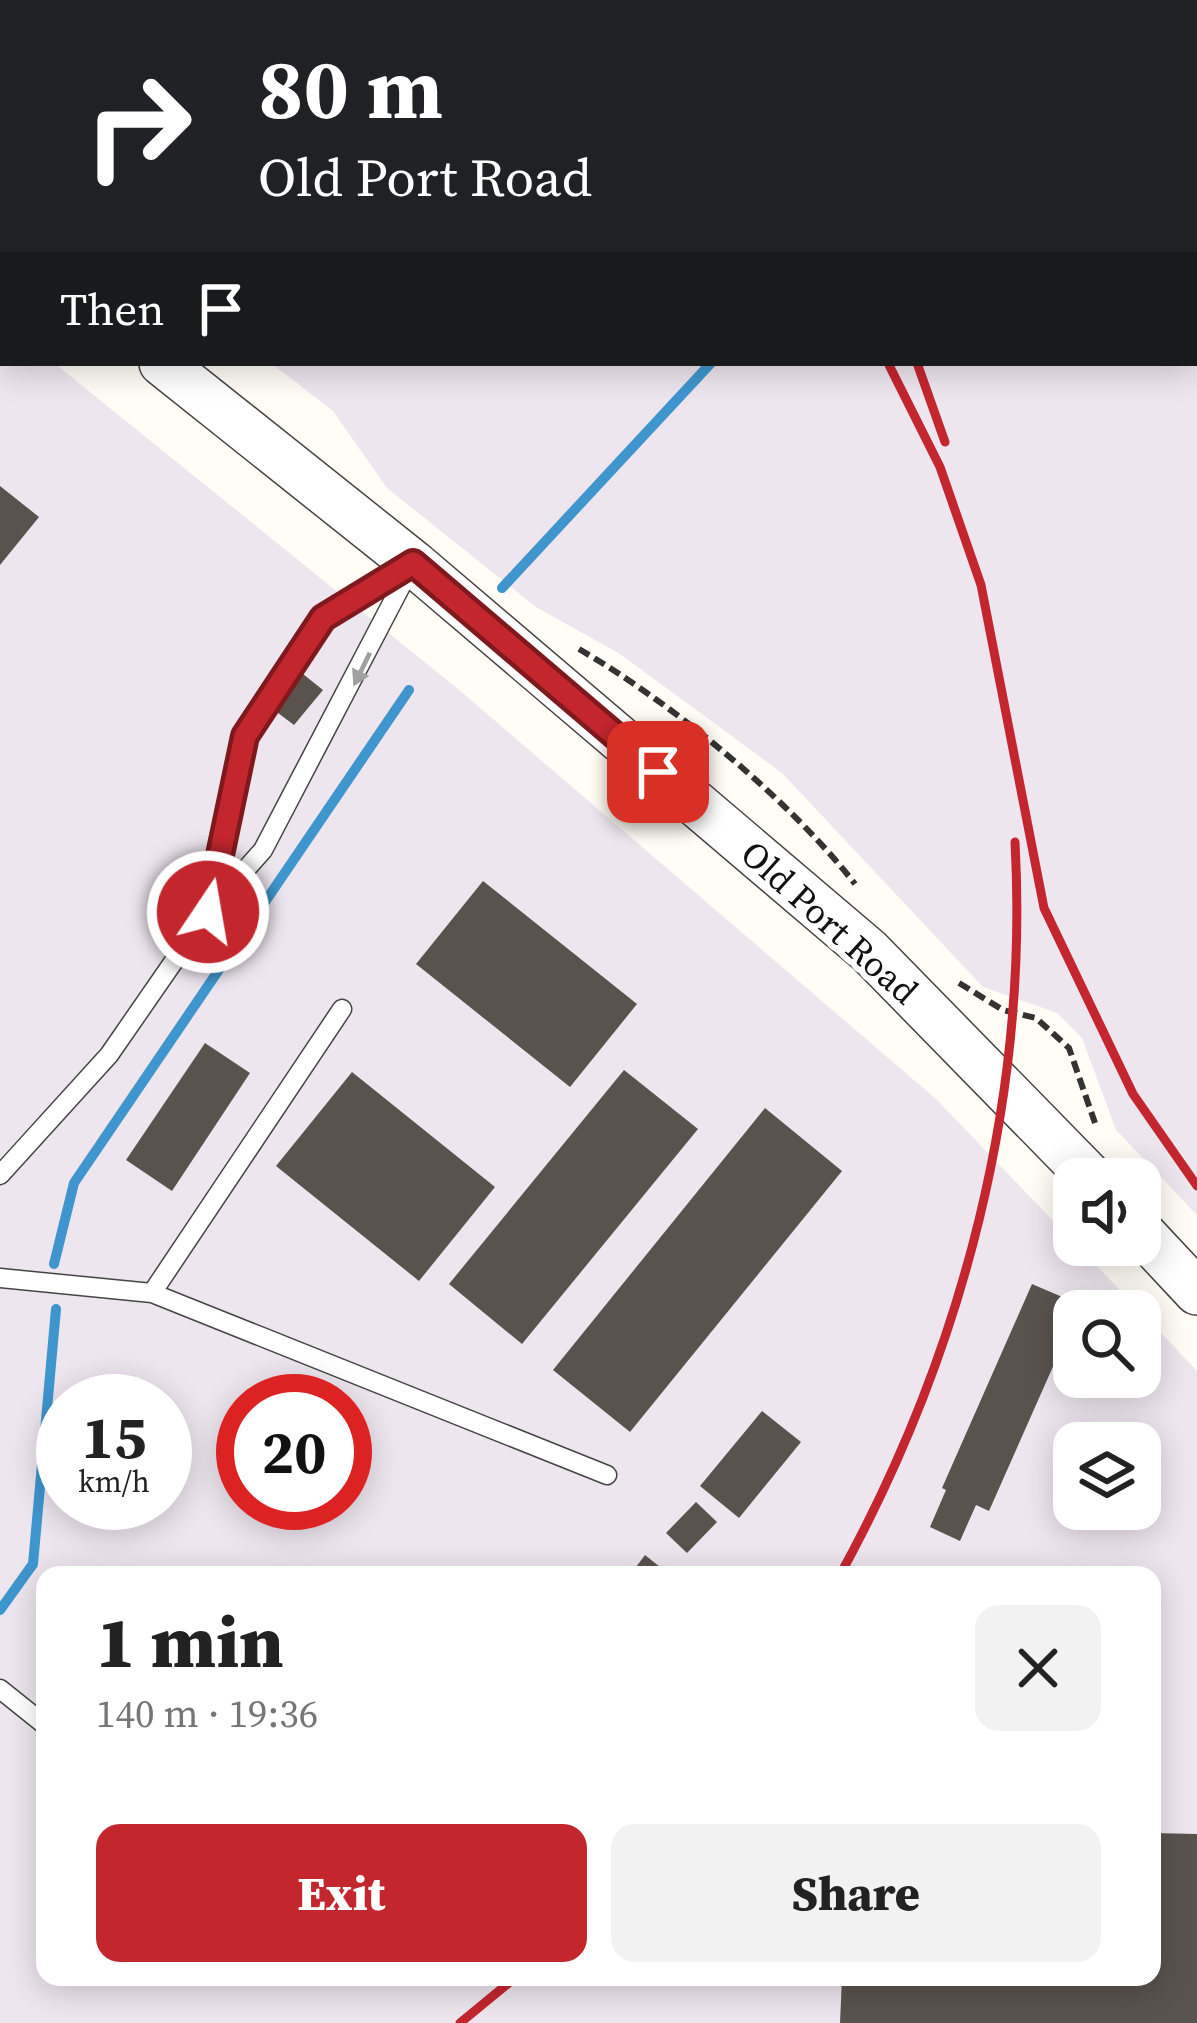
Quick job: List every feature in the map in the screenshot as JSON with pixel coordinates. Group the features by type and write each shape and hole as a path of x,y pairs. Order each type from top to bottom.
{"street":[{"name":"Old Port Road","path":"167,366 413,563 869,951 1071,1158"},
{"path":"1161,1253 1197,1292"}],"lane":[{"path":"0,1175 109,1055 208,912 263,850 346,700 413,563"},
{"path":"208,912 245,736 323,618 413,563"},
{"path":"152,1293 342,1009"},
{"path":"0,1278 152,1293 607,1475"},
{"path":"0,1689 36,1718"}],"shaded area":[{"path":"0,366 58,366 458,689 936,1099 1053,1221 1053,1266 1097,1266 1120,1290 1053,1290 1053,1398 1161,1398 1161,1333 1197,1371 1197,2023 0,2023"},
{"path":"275,366 1197,366 1197,1215 1161,1177 1161,1158 1143,1158 1116,1130 1082,1038 1057,1013 983,987 782,773 620,654 536,607 387,488 333,411"}],"building":[{"path":"0,486 39,517 0,565"},
{"path":"303,674 323,690 294,725 274,710"},
{"path":"483,881 637,1004 570,1087 416,964"},
{"path":"205,1043 250,1073 172,1191 126,1160"},
{"path":"624,1070 698,1129 522,1344 449,1284"},
{"path":"352,1072 495,1187 419,1281 276,1166"},
{"path":"765,1108 842,1171 630,1432 553,1370"},
{"path":"1032,1284 1053,1293 1053,1367 989,1511 976,1505 960,1541 930,1527 946,1490 942,1488"},
{"path":"762,1411 801,1442 739,1518 700,1486"},
{"path":"696,1502 717,1522 687,1553 666,1533"},
{"path":"645,1555 659,1566 637,1566"},
{"path":"1161,1833 1197,1834 1197,2023 840,2023 842,1986 1161,1986"}],"waterway":[{"path":"502,588 708,366"},
{"path":"54,1264 74,1183 409,690"},
{"path":"0,1610 33,1564 56,1309"}],"railway":[{"path":"890,366 940,467 981,585 1044,908 1133,1094 1197,1186"},
{"path":"918,366 945,442"},
{"path":"845,1566 921,1402 979,1220 1011,1033 1017,938 1015,842"},
{"path":"460,2023 505,1986"}],"route":[{"path":"208,912 245,736 323,618 413,563 658,772"}]}
